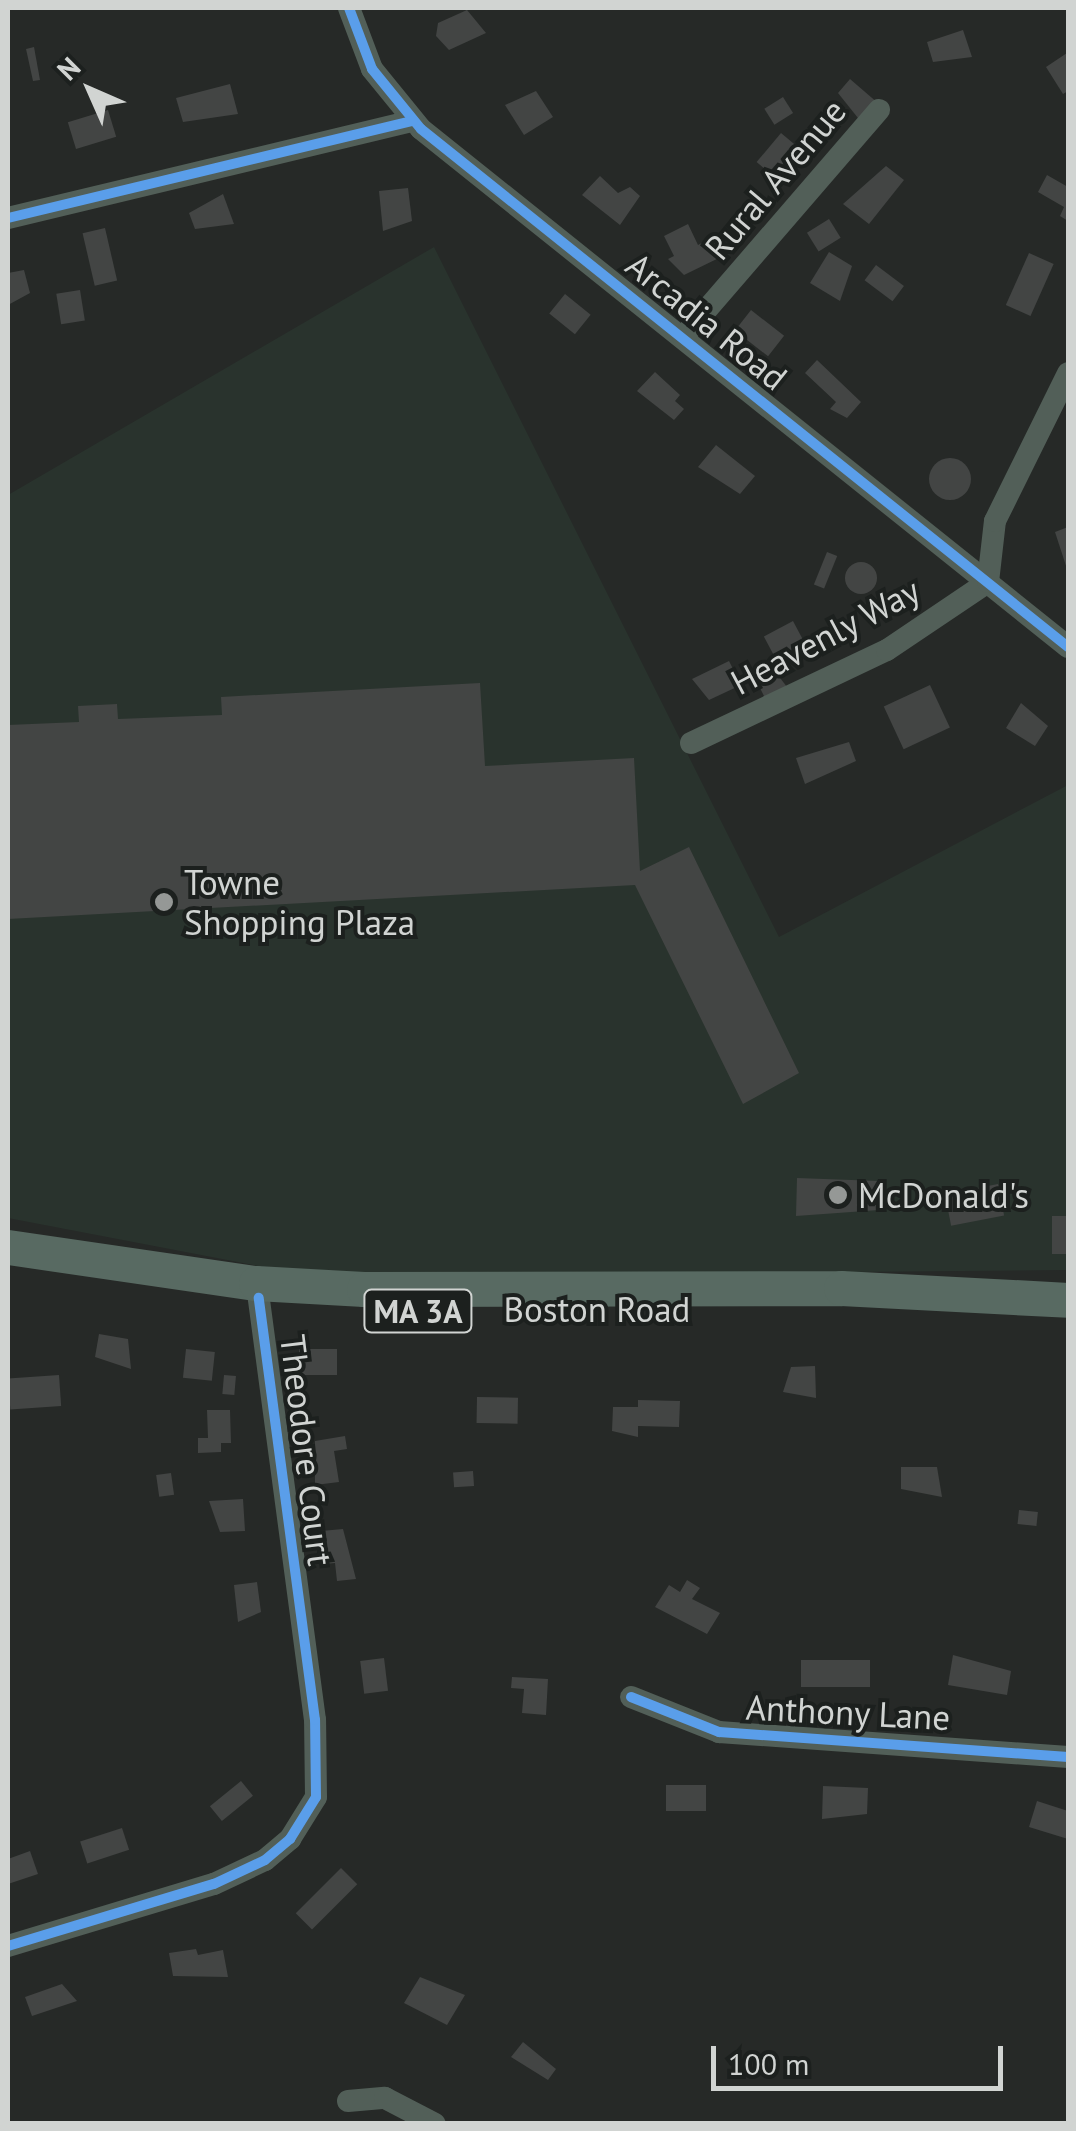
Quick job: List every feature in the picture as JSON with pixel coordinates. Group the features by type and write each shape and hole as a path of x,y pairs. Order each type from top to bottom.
{"main road":[{"name":"Boston Road","path":"8,1248 126,1266 364,1290 972,1290 1011,1300 1068,1300"},
{"name":"Boston Road","path":"126,1266 259,1298 406,1312 978,1309 1011,1300"}],"street":[{"name":"Arcadia Road","path":"349,8 372,69 414,120 1068,648"},
{"name":"Rural Avenue","path":"683,336 880,110"},
{"path":"8,218 414,120"},
{"path":"988,582 995,521 1068,373"},
{"name":"Heavenly Way","path":"691,743 887,650 988,582"},
{"name":"Theodore Court","path":"8,1946 214,1884 290,1839 308,1815 319,1769 259,1298"},
{"name":"Anthony Lane","path":"631,1697 720,1732 1068,1757"},
{"path":"348,2101 385,2098 436,2124"}],"shaded area":[{"path":"434,247 779,937 1068,785 1068,1270 408,1276 279,1270 8,1218 8,495"}],"building":[{"path":"467,10 486,33 449,50 436,36 438,23"},
{"path":"963,30 972,57 933,62 927,42"},
{"path":"34,47 40,80 33,81 26,49"},
{"path":"1067,53 1068,91 1063,94 1046,67"},
{"path":"850,79 879,104 862,123 838,93"},
{"path":"230,84 238,114 183,122 176,98"},
{"path":"536,91 553,117 524,135 505,105"},
{"path":"783,97 793,113 774,125 764,109"},
{"path":"108,110 116,137 76,149 68,122"},
{"path":"781,133 800,149 776,178 757,162"},
{"path":"886,166 904,180 869,224 843,204"},
{"path":"1047,175 1068,187 1068,221 1060,216 1064,207 1038,192"},
{"path":"600,176 618,193 630,187 640,196 620,225 582,195"},
{"path":"408,188 412,221 383,231 379,191"},
{"path":"223,194 234,224 195,229 189,213"},
{"path":"829,219 841,238 819,251 807,233"},
{"path":"688,224 698,245 715,236 725,255 684,275 668,259 674,256 664,236"},
{"path":"105,228 117,281 95,286 83,233"},
{"path":"829,252 852,266 840,301 810,283"},
{"path":"1029,253 1054,264 1030,316 1006,305"},
{"path":"876,265 904,286 893,301 865,280"},
{"path":"24,270 30,293 8,305 8,273"},
{"path":"80,290 85,321 61,324 56,294"},
{"path":"565,294 591,315 575,334 549,313"},
{"path":"751,310 784,336 768,356 735,330"},
{"path":"817,360 861,402 847,418 830,409 836,402 805,373"},
{"path":"655,372 680,395 675,401 684,409 674,420 637,391"},
{"path":"716,445 755,476 740,494 698,467"},
{"path":"950,458 965,464 971,479 965,494 950,500 935,494 929,479 935,464"},
{"path":"1068,527 1068,572 1055,532"},
{"path":"827,552 837,556 824,589 814,584"},
{"path":"861,562 873,566 877,578 873,590 861,594 849,590 845,578 849,566"},
{"path":"793,621 805,644 776,659 764,636"},
{"path":"729,661 741,685 709,700 692,679"},
{"path":"768,662 787,687 765,698 751,670"},
{"name":"Towne Shopping Plaza","path":"480,683 485,766 634,758 640,871 689,847 799,1073 743,1104 635,885 8,919 8,725 79,722 78,706 117,704 118,719 222,715 221,697"},
{"path":"930,685 950,728 904,749 884,707"},
{"path":"1021,703 1048,726 1035,746 1006,728"},
{"path":"849,742 856,761 805,784 796,758"},
{"name":"McDonald's","path":"797,1178 879,1181 879,1210 796,1216"},
{"path":"998,1184 1004,1215 951,1226 945,1194"},
{"path":"1052,1216 1068,1216 1068,1254 1052,1254"},
{"path":"99,1334 128,1339 131,1369 95,1357"},
{"path":"186,1349 215,1352 212,1381 183,1378"},
{"path":"299,1349 337,1349 337,1375 299,1375"},
{"path":"815,1366 816,1398 783,1392 791,1367"},
{"path":"59,1375 61,1406 10,1409 8,1379"},
{"path":"224,1375 236,1376 234,1395 222,1394"},
{"path":"477,1397 518,1398 518,1424 477,1423"},
{"path":"638,1400 680,1401 679,1427 638,1426 638,1437 612,1431 613,1407 638,1407"},
{"path":"207,1410 230,1410 231,1443 221,1443 221,1452 198,1453 198,1438 208,1438"},
{"path":"345,1436 347,1449 334,1451 339,1482 315,1485 315,1441"},
{"path":"901,1467 937,1467 942,1497 901,1489"},
{"path":"473,1471 474,1486 454,1487 453,1472"},
{"path":"171,1473 174,1495 159,1497 156,1475"},
{"path":"243,1499 245,1531 220,1532 209,1501"},
{"path":"1019,1510 1038,1512 1036,1526 1018,1524"},
{"path":"343,1529 356,1579 337,1581 335,1563 324,1564 321,1531"},
{"path":"687,1580 700,1588 692,1599 720,1613 707,1634 655,1607 669,1585 680,1592"},
{"path":"257,1582 261,1612 238,1622 234,1585"},
{"path":"953,1655 1011,1671 1007,1695 948,1685"},
{"path":"384,1658 388,1691 364,1694 360,1661"},
{"path":"801,1660 870,1660 870,1687 801,1687"},
{"path":"512,1677 548,1679 546,1715 522,1713 524,1689 511,1688"},
{"path":"241,1781 253,1796 222,1821 210,1806"},
{"path":"666,1785 706,1785 706,1811 666,1811"},
{"path":"823,1786 868,1788 867,1814 822,1819"},
{"path":"1037,1801 1068,1811 1068,1839 1029,1827"},
{"path":"122,1828 129,1850 87,1863 80,1842"},
{"path":"30,1851 38,1874 8,1884 8,1859"},
{"path":"341,1868 357,1884 312,1930 296,1913"},
{"path":"196,1949 198,1955 223,1950 228,1977 173,1976 169,1953"},
{"path":"420,1977 465,1995 447,2025 404,2003"},
{"path":"62,1984 77,2001 32,2016 25,1997"},
{"path":"523,2042 556,2069 548,2080 511,2057"}],"cycle path":[{"path":"349,8 372,69 421,129 1068,647"},
{"path":"8,218 413,121"},
{"path":"8,1946 214,1884 265,1860 290,1839 316,1797 315,1720 259,1298"},
{"path":"631,1697 719,1732 1068,1757"}],"place":[{"name":"Towne Shopping Plaza","path":"164,902"},
{"name":"McDonald's","path":"838,1195"}]}
